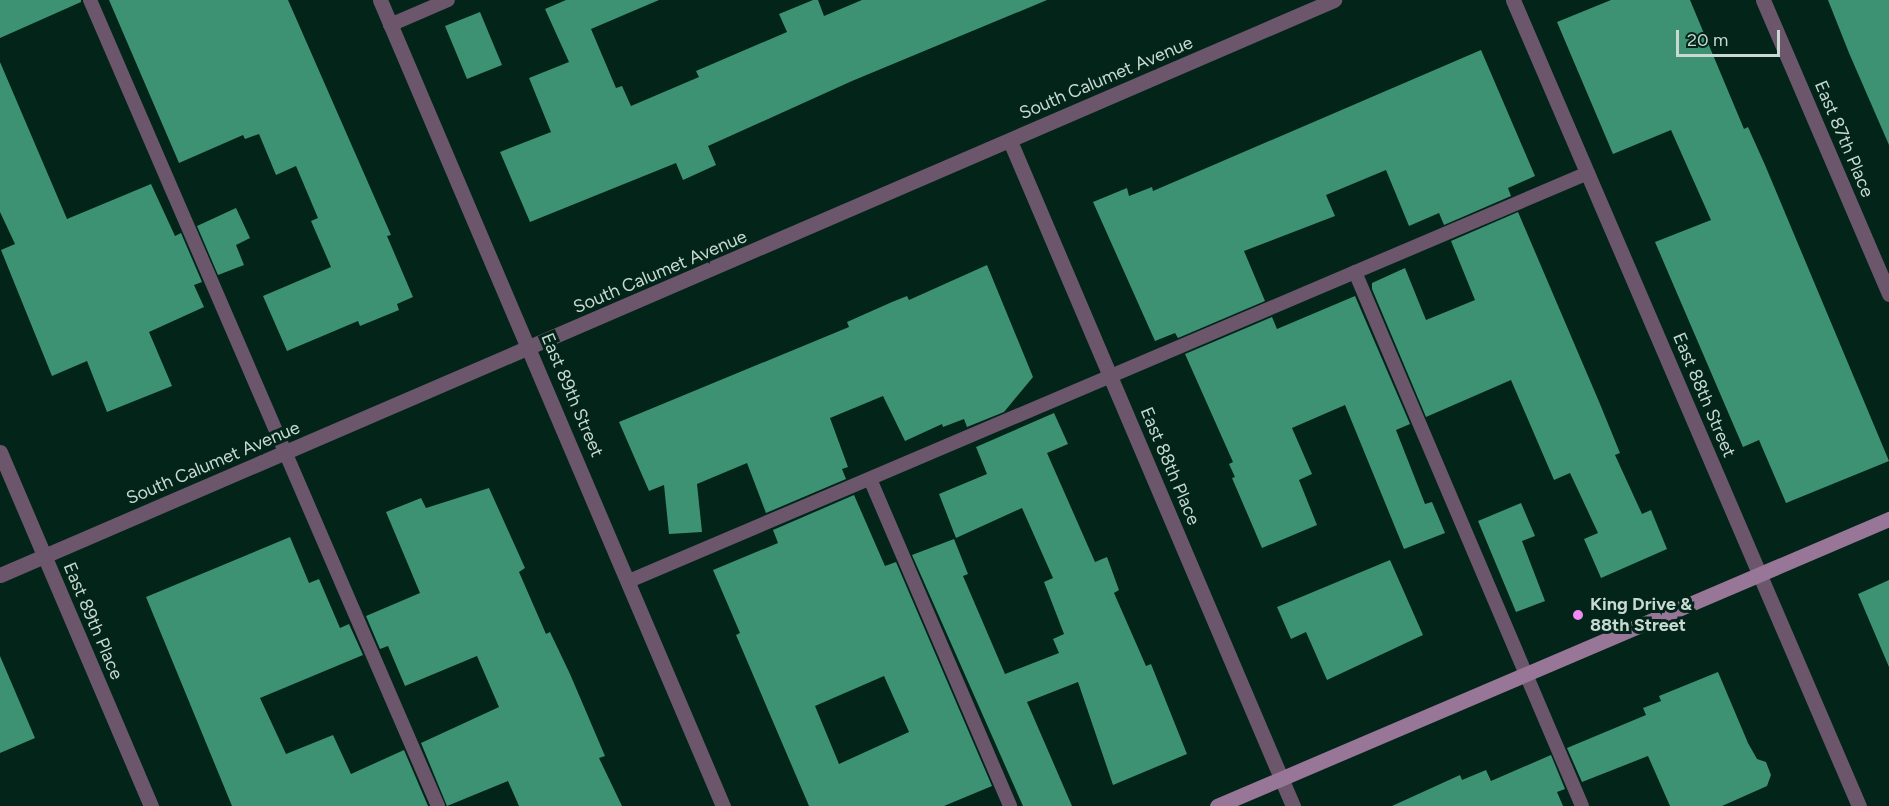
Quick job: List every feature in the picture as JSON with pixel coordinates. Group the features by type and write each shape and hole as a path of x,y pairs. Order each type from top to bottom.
{"street":[{"name":"East 89th Street","path":"380,0 531,349 723,806"},
{"name":"South Calumet Avenue","path":"0,575 531,349 1334,0"},
{"name":"East 88th Street","path":"1513,0 1859,806"},
{"name":"East 87th Place","path":"1763,0 1889,294"},
{"name":"East 88th Place","path":"1010,141 1293,806"},
{"name":"East 89th Place","path":"0,452 151,806"},
{"path":"1217,806 1889,519"}],"lane":[{"path":"90,0 438,806"},
{"path":"390,25 448,0"},
{"path":"629,581 1588,173"},
{"path":"1355,272 1582,806"},
{"path":"870,479 1010,806"}],"building":[{"path":"0,0 81,0 81,2 0,38"},
{"path":"109,0 288,0 391,235 387,236 413,297 397,304 399,310 360,326 358,321 287,351 263,296 331,267 311,221 318,218 296,166 276,175 259,134 245,139 243,135 179,163"},
{"path":"566,0 659,0 591,29 616,88 622,86 631,106 699,77 696,71 787,32 779,14 813,0 818,0 824,16 862,0 1047,0 852,81 708,146 716,165 683,180 676,163 530,222 500,152 551,132 529,78 569,62 545,9"},
{"path":"1611,0 1690,0 1744,129 1748,127 1765,165 1889,461 1786,503 1759,440 1743,447 1655,242 1711,220 1671,130 1613,154 1557,22"},
{"path":"1828,0 1889,0 1889,145 1849,53"},
{"path":"480,12 502,65 467,79 445,26"},
{"path":"1481,50 1535,176 1508,188 1511,196 1444,225 1439,213 1409,226 1386,170 1326,195 1335,216 1244,251 1265,301 1178,338 1175,333 1155,341 1093,202 1127,188 1129,196 1152,187 1153,191"},
{"path":"0,62 67,219 151,184 175,236 181,233 202,282 194,285 204,307 149,332 172,386 107,412 87,361 52,376 1,250 15,244 0,212"},
{"path":"236,208 250,238 236,245 244,265 218,275 197,226"},
{"path":"1518,212 1620,453 1615,455 1642,514 1651,510 1667,549 1601,578 1584,539 1598,533 1570,473 1554,480 1511,380 1426,417 1372,289 1372,283 1405,268 1426,320 1475,300 1451,241"},
{"path":"987,265 1033,377 1004,412 967,427 964,419 943,427 942,424 905,441 883,396 830,418 848,467 842,469 846,479 766,513 747,463 697,484 702,532 669,534 664,485 649,491 619,422 849,327 847,322 892,302 907,296 909,300"},
{"path":"1355,296 1410,424 1396,430 1425,504 1432,502 1445,533 1404,549 1345,405 1292,428 1312,474 1299,480 1317,525 1262,548 1232,478 1235,477 1229,464 1233,462 1185,354 1272,317 1277,329"},
{"path":"1054,413 1068,444 1047,453 1095,562 1107,557 1119,590 1114,593 1146,666 1151,664 1187,754 1113,785 1078,682 1027,702 1072,806 1023,806 912,555 954,539 968,574 963,576 1005,674 1059,653 1053,639 1064,634 1044,582 1053,578 1022,508 956,538 939,494 987,474 976,447"},
{"path":"489,488 525,568 519,572 546,634 550,632 570,674 605,756 599,758 622,806 519,806 508,781 447,806 421,743 499,707 477,656 405,686 388,646 380,649 366,616 420,593 386,512 421,498 426,508"},
{"path":"854,495 885,566 896,562 992,786 944,806 809,806 736,635 740,633 713,570 778,543 773,530","holes":["884,676 909,732 839,764 815,706"]},
{"path":"1521,503 1535,536 1522,541 1545,601 1516,612 1478,521"},
{"path":"290,537 309,583 319,579 340,628 349,624 363,655 260,698 286,754 333,735 351,774 404,750 428,806 232,806 146,597"},
{"path":"1390,560 1423,635 1327,680 1306,632 1291,639 1277,607"},
{"path":"1889,580 1889,667 1858,594"},
{"path":"0,656 35,738 0,753"},
{"path":"1718,672 1748,743 1757,759 1766,762 1771,775 1767,786 1722,806 1670,806 1648,756 1582,782 1567,748 1646,715 1643,708 1661,701 1659,696"},
{"path":"1551,755 1565,789 1557,792 1563,806 1392,806 1460,775 1462,780 1486,770 1491,781"}],"place":[{"name":"King Drive & 88th Street","path":"1578,615"}]}
